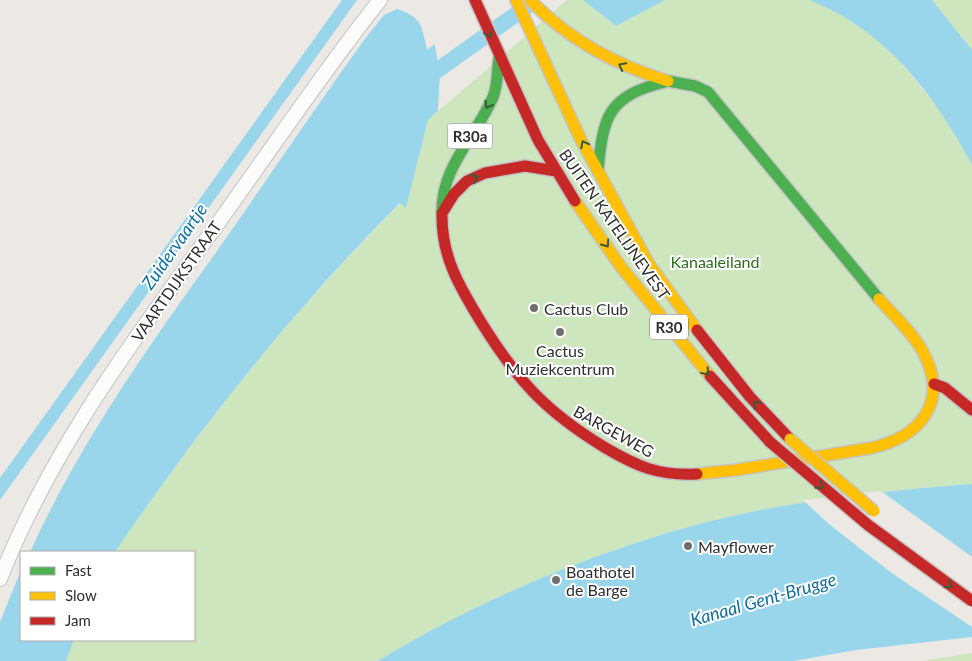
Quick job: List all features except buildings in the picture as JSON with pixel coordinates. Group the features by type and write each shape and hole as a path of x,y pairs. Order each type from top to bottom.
{"main road":[{"name":"BUITEN KATELIJNEVEST","path":"516,0 598,171 649,264 713,353 750,398 790,439 880,516"},
{"name":"R30a","path":"530,0 547,17 596,52 634,72 694,86 708,92 922,350 930,362 934,384"},
{"name":"BUITEN KATELIJNEVEST","path":"477,5 499,58 544,151 556,171 628,276 698,362 770,442 847,508 972,601"},
{"name":"R30a","path":"442,213 440,202 454,160 494,95 499,58"},
{"name":"R30a","path":"598,171 605,121 612,109 632,90 668,81"},
{"name":"R30a","path":"442,213 454,194 467,181 485,173 525,166 556,171"},
{"name":"BARGEWEG","path":"442,213 441,234 444,252 450,269 496,347 521,382 539,402 570,426 611,451 651,470 691,474 745,468 858,450 898,440 918,426 923,419 933,398 934,384"},
{"path":"934,384 945,388 972,410"},
{"path":"940,563 956,574"}],"street":[{"name":"VAARTDIJKSTRAAT","path":"0,579 38,493 81,419 152,314 380,0"}],"green space":[{"name":"Kanaaleiland","path":"567,0 583,0 616,26 665,0 809,0 835,10 876,37 903,65 950,123 972,165 972,484 883,492 795,504 688,527 579,563 526,585 424,634 378,661 66,661 74,641 195,641 195,551 116,551 214,415 286,327 361,243 401,203 406,207 428,120"},
{"path":"932,0 972,0 972,50"},
{"path":"972,653 972,661 922,661"}],"water":[{"name":"Zuidervaartje","path":"342,0 357,0 0,500 0,478"},
{"path":"583,0 665,0 616,26"},
{"path":"809,0 932,0 972,50 972,165 942,114 905,67 884,46 861,28"},
{"path":"397,9 412,15 416,19 422,29 427,50 435,44 440,76 438,111 428,120 406,208 400,203 285,327 214,415 116,551 30,551 70,473 140,360 364,40 384,15"},
{"name":"Kanaal Gent-Brugge","path":"972,484 972,637 856,650 793,661 378,661 424,634 526,585 579,563 688,527 795,504 883,492"},
{"path":"20,572 20,641 74,641 66,661 0,661 0,622"}],"pier":[{"path":"437,42 442,76 441,108 438,111 440,76 435,44"},
{"path":"881,491 972,557 972,627 893,574 830,525 803,500"}],"waterway":[{"path":"422,84 428,77 529,5"}],"traffic: fast":[{"path":"442,213 443,196 453,166 486,112 495,92 499,58"},
{"path":"668,81 695,86 708,92 879,299"},
{"path":"598,171 606,122 612,111 631,94 665,82"}],"traffic: slow":[{"path":"516,0 581,140 649,264 697,330"},
{"path":"530,0 561,27 594,50 648,75 668,81"},
{"path":"575,201 621,267 710,376"},
{"path":"697,474 736,470 871,448 888,443 916,426 926,415 931,401 933,387 931,370 914,338 879,299"},
{"path":"790,439 874,511"}],"traffic: jam":[{"path":"475,0 538,140 575,201"},
{"path":"444,210 454,194 467,181 485,173 525,166 556,171"},
{"path":"442,213 442,229 448,257 459,283 494,343 520,378 534,393 583,434 627,460 659,471 697,474"},
{"path":"697,330 750,397 790,439"},
{"path":"710,376 770,442"},
{"path":"934,384 945,388 972,410"},
{"path":"770,442 868,525 972,601"}],"place":[{"name":"Cactus Club","path":"534,308"},
{"name":"Cactus Muziekcentrum","path":"560,332"},
{"name":"Mayflower","path":"688,546"},
{"name":"Boathotel de Barge","path":"556,580"}]}
